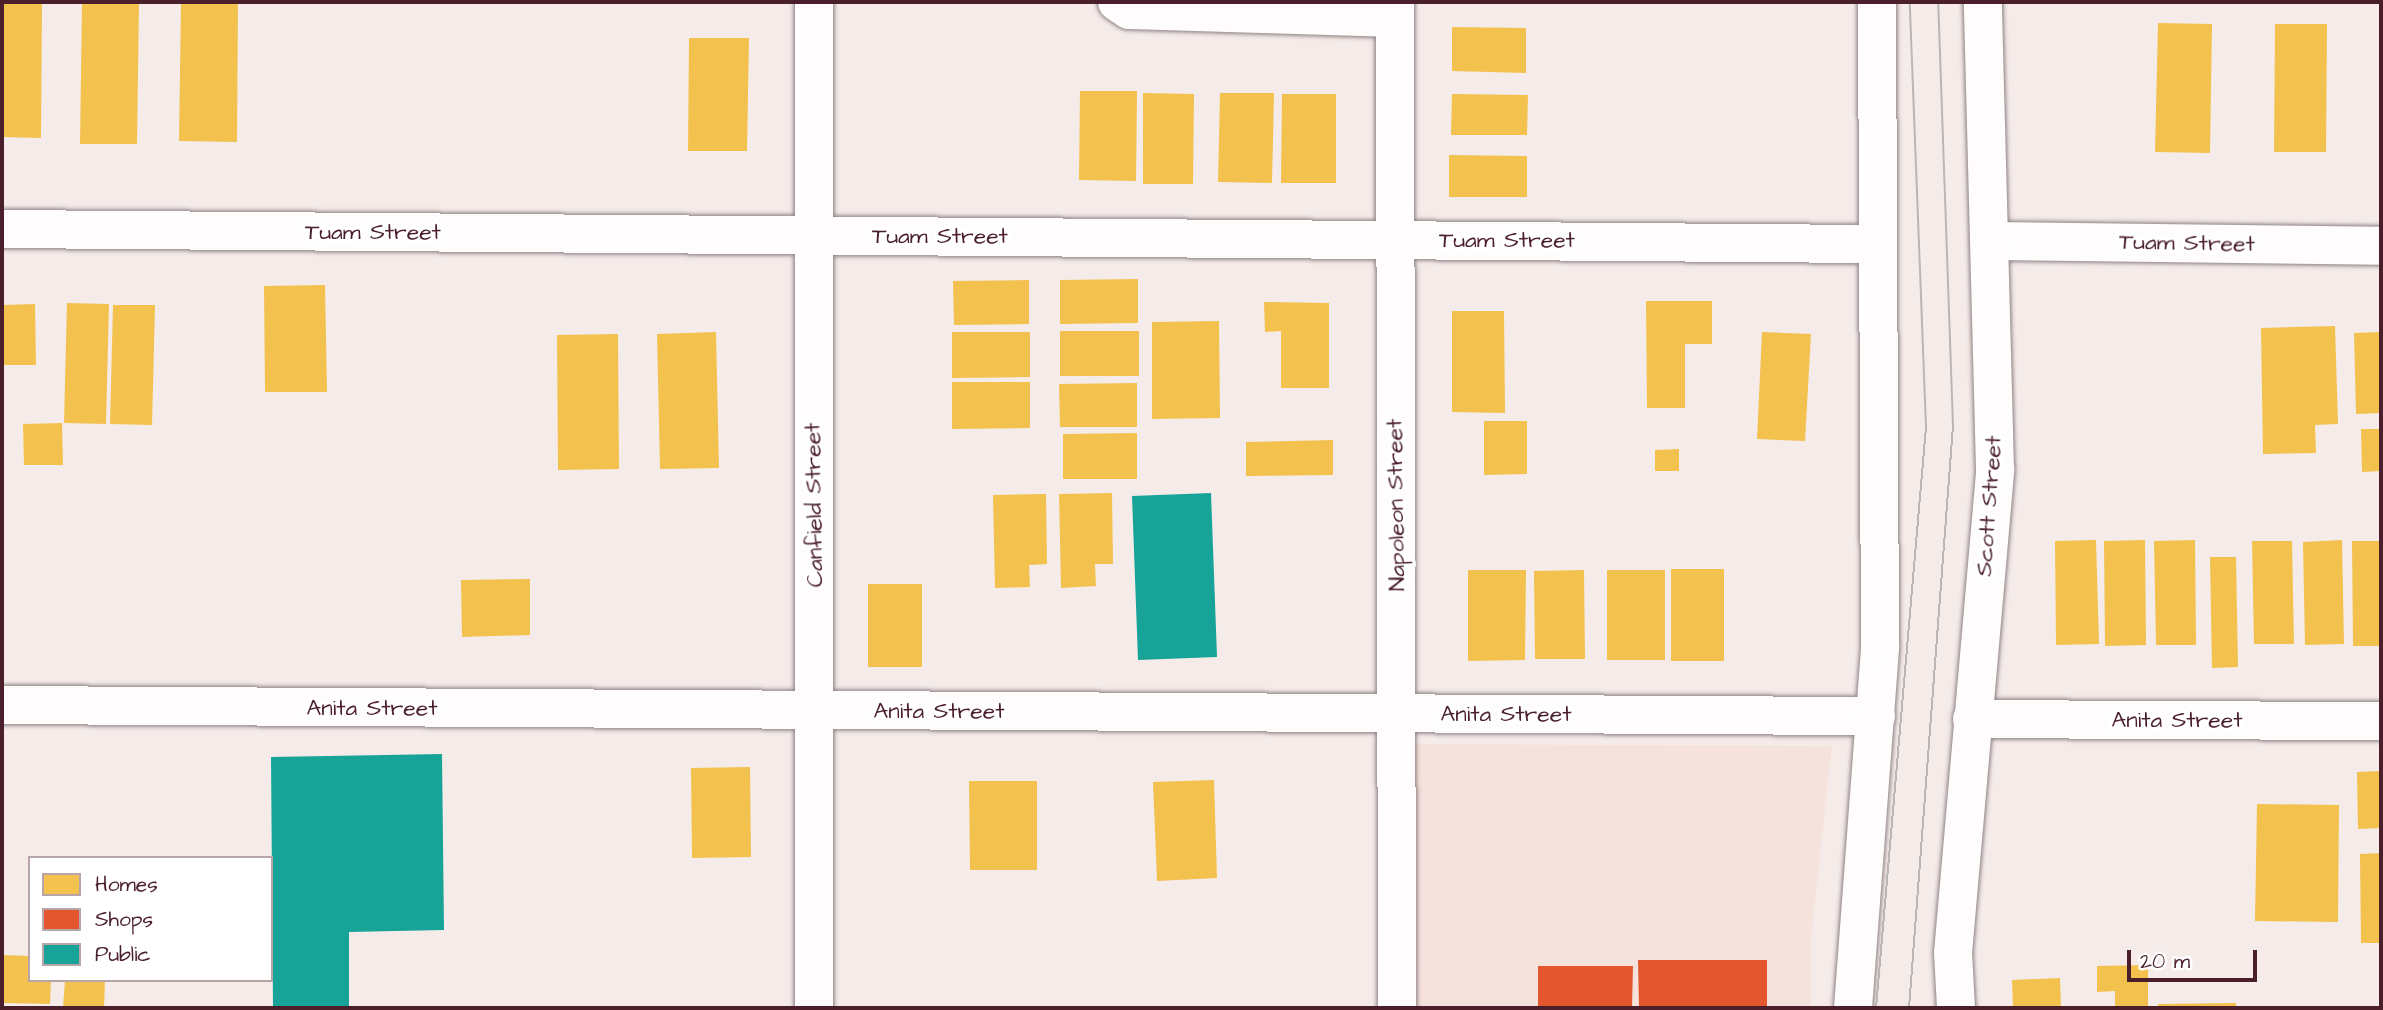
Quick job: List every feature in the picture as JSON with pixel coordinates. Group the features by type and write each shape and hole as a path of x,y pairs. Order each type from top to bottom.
{"street":[{"name":"Canfield Street","path":"814,2 810,235 817,710 814,1008"},
{"path":"1117,2 1129,10 1395,10"},
{"path":"1853,1008 1876,716 1877,2"},
{"name":"Scott Street","path":"1956,1008 1953,953 1995,469 1993,241 1983,2"},
{"name":"Napoleon Street","path":"1395,10 1392,240 1399,713 1397,1008"},
{"name":"Tuam Street","path":"2,229 1878,244"},
{"name":"Tuam Street","path":"1993,241 2381,246"},
{"name":"Anita Street","path":"2,705 1876,716"},
{"name":"Anita Street","path":"1972,719 2381,721"}],"shaded area":[{"path":"1413,744 1832,746 1811,939 1811,1008 1417,1008"}],"building: Homes":[{"path":"2,2 42,2 41,138 2,137"},
{"path":"82,2 139,2 137,144 80,144"},
{"path":"181,2 238,2 237,142 179,141"},
{"path":"2158,23 2212,24 2210,153 2155,152"},
{"path":"2275,24 2327,24 2326,152 2274,152"},
{"path":"1452,27 1526,28 1526,73 1452,71"},
{"path":"689,38 749,38 747,151 688,151"},
{"path":"1080,91 1137,91 1136,181 1079,180"},
{"path":"1143,93 1194,94 1193,184 1143,184"},
{"path":"1220,93 1274,93 1272,183 1218,182"},
{"path":"1282,94 1336,94 1336,183 1281,183"},
{"path":"1452,94 1528,95 1527,135 1451,135"},
{"path":"1449,155 1527,156 1527,197 1449,197"},
{"path":"1138,279 1138,323 1060,324 1060,280"},
{"path":"1029,280 1029,324 954,325 953,281"},
{"path":"325,285 327,392 265,392 264,286"},
{"path":"1646,301 1712,301 1712,344 1685,344 1685,408 1647,408"},
{"path":"1264,302 1329,303 1329,388 1281,388 1281,331 1265,332"},
{"path":"67,303 109,304 106,424 64,423"},
{"path":"35,304 36,365 2,365 2,305"},
{"path":"113,305 155,305 152,425 110,424"},
{"path":"1452,311 1504,311 1505,413 1452,412"},
{"path":"1219,321 1220,418 1152,419 1152,322"},
{"path":"2335,326 2338,424 2315,425 2316,453 2263,454 2261,328"},
{"path":"1060,331 1139,331 1139,376 1060,376"},
{"path":"716,332 719,468 660,469 657,334"},
{"path":"952,332 1030,332 1030,377 952,378"},
{"path":"1762,332 1811,334 1805,441 1757,439"},
{"path":"2381,332 2381,413 2356,414 2354,333"},
{"path":"618,334 619,469 558,470 557,335"},
{"path":"952,382 1030,382 1030,428 952,429"},
{"path":"1137,383 1137,427 1060,427 1059,384"},
{"path":"1484,421 1527,421 1527,474 1484,475"},
{"path":"62,423 63,465 24,465 23,424"},
{"path":"2361,429 2381,429 2381,471 2362,472"},
{"path":"1137,433 1137,479 1063,479 1063,434"},
{"path":"1333,440 1333,475 1246,476 1246,442"},
{"path":"1679,449 1679,471 1655,471 1655,450"},
{"path":"1112,493 1113,564 1095,564 1096,586 1061,588 1059,494"},
{"path":"1046,494 1047,564 1029,565 1030,587 995,588 993,495"},
{"path":"2096,540 2099,644 2056,645 2055,541"},
{"path":"2145,540 2146,645 2105,646 2104,541"},
{"path":"2195,540 2196,645 2156,645 2154,541"},
{"path":"2342,540 2344,644 2305,645 2303,542"},
{"path":"2252,541 2292,541 2294,644 2254,644"},
{"path":"2352,541 2381,541 2381,646 2353,646"},
{"path":"2210,557 2236,557 2238,667 2212,668"},
{"path":"1671,569 1724,569 1724,661 1671,661"},
{"path":"1468,570 1526,570 1525,660 1468,661"},
{"path":"1584,570 1585,659 1535,659 1534,571"},
{"path":"1607,570 1665,570 1665,660 1607,660"},
{"path":"530,579 530,635 462,637 461,580"},
{"path":"868,584 922,584 922,667 868,667"},
{"path":"750,767 751,857 692,858 691,768"},
{"path":"2381,771 2381,828 2358,829 2357,772"},
{"path":"1214,780 1217,878 1157,881 1153,782"},
{"path":"969,781 1037,781 1037,870 970,870"},
{"path":"2257,804 2339,805 2338,922 2255,921"},
{"path":"2381,853 2381,943 2361,943 2360,854"},
{"path":"2,955 28,956 28,982 51,982 50,1004 2,1003"},
{"path":"2148,965 2148,1008 2115,1008 2115,991 2097,992 2097,966"},
{"path":"2060,978 2061,1008 2013,1008 2012,980"},
{"path":"65,982 105,982 104,1008 63,1008"},
{"path":"2236,1003 2236,1008 2158,1008 2158,1004"}],"building: Shops":[{"path":"1638,960 1767,960 1767,1008 1639,1008"},
{"path":"1538,966 1633,966 1632,1008 1538,1008"}],"building: Public":[{"path":"1211,493 1217,657 1138,660 1132,496"},
{"path":"442,754 444,930 349,932 349,1008 273,1008 271,757"}],"tram line":[{"path":"1876,1008 1926,427 1910,2"},
{"path":"1909,1008 1953,426 1938,2"}]}
